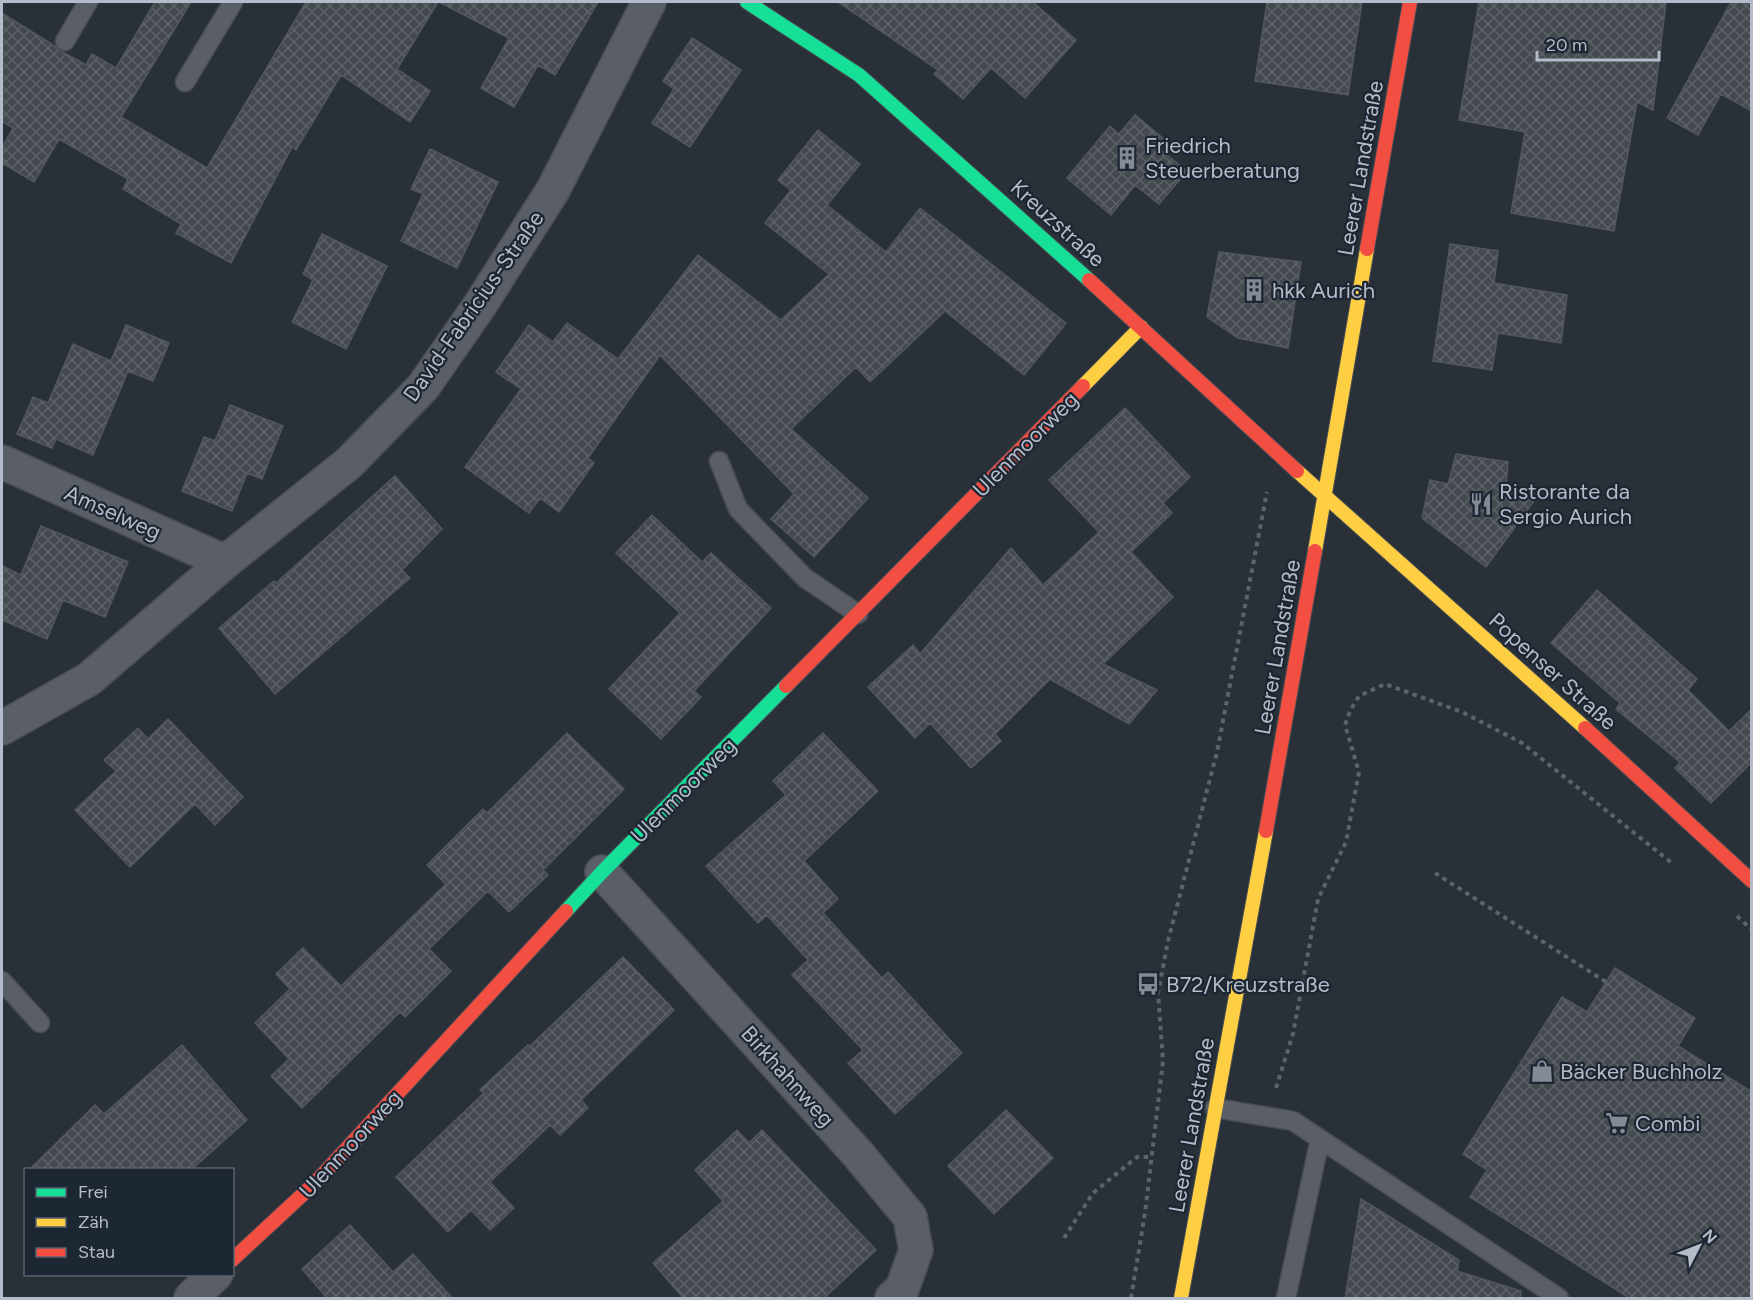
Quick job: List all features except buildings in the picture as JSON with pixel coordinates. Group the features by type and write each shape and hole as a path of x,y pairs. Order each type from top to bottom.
{"street":[{"name":"David-Fabricius-Straße","path":"2,728 89,679 225,562 349,463 423,387 480,305 553,190 649,2"},
{"name":"Kreuzstraße","path":"747,2 859,75 1036,231 1324,495"},
{"name":"Leerer Landstraße","path":"1181,1299 1277,769 1410,2"},
{"name":"Ulenmoorweg","path":"234,1258 314,1184 602,872 1141,327"},
{"name":"Amselweg","path":"2,462 225,562"},
{"name":"Popenser Straße","path":"1324,495 1625,764 1752,882"},
{"name":"Birkhahnweg","path":"602,872 857,1153 910,1216 916,1250 902,1289 892,1299"},
{"path":"191,1299 215,1276"}],"lane":[{"path":"65,41 88,2"},
{"path":"184,82 233,2"},
{"path":"719,461 738,509 805,578 858,614"},
{"path":"2,981 40,1023"},
{"path":"1215,1108 1293,1121 1558,1299"},
{"path":"1286,1299 1320,1139"}],"path":[{"path":"1131,1299 1145,1213 1163,1061 1158,993 1168,941 1217,752 1275,450"},
{"path":"1266,1117 1293,1034 1318,899 1346,842 1359,772 1345,724 1359,696 1385,684 1462,712 1522,743 1676,866"},
{"path":"1435,873 1606,982"},
{"path":"1730,910 1752,930"},
{"path":"1064,1239 1093,1193 1137,1157 1150,1157"}],"traffic: fast":[{"path":"747,2 859,75 1089,280"},
{"path":"566,911 786,686"}],"traffic: slow":[{"path":"1315,551 1367,249"},
{"path":"1083,386 1141,327"},
{"path":"1297,471 1585,728"},
{"path":"1181,1298 1266,831"}],"traffic: jam":[{"path":"1367,249 1410,2"},
{"path":"1089,280 1297,471"},
{"path":"786,686 1083,386"},
{"path":"1266,831 1315,551"},
{"path":"1585,728 1752,881"},
{"path":"234,1258 314,1184 566,911"}],"place":[{"name":"Friedrich Steuerberatung","path":"1127,158"},
{"name":"hkk Aurich","path":"1254,290"},
{"name":"Ristorante da Sergio Aurich","path":"1481,504"},
{"name":"B72/Kreuzstraße","path":"1148,984"},
{"name":"Bäcker Buchholz","path":"1542,1071"},
{"name":"Combi","path":"1617,1123"}]}
